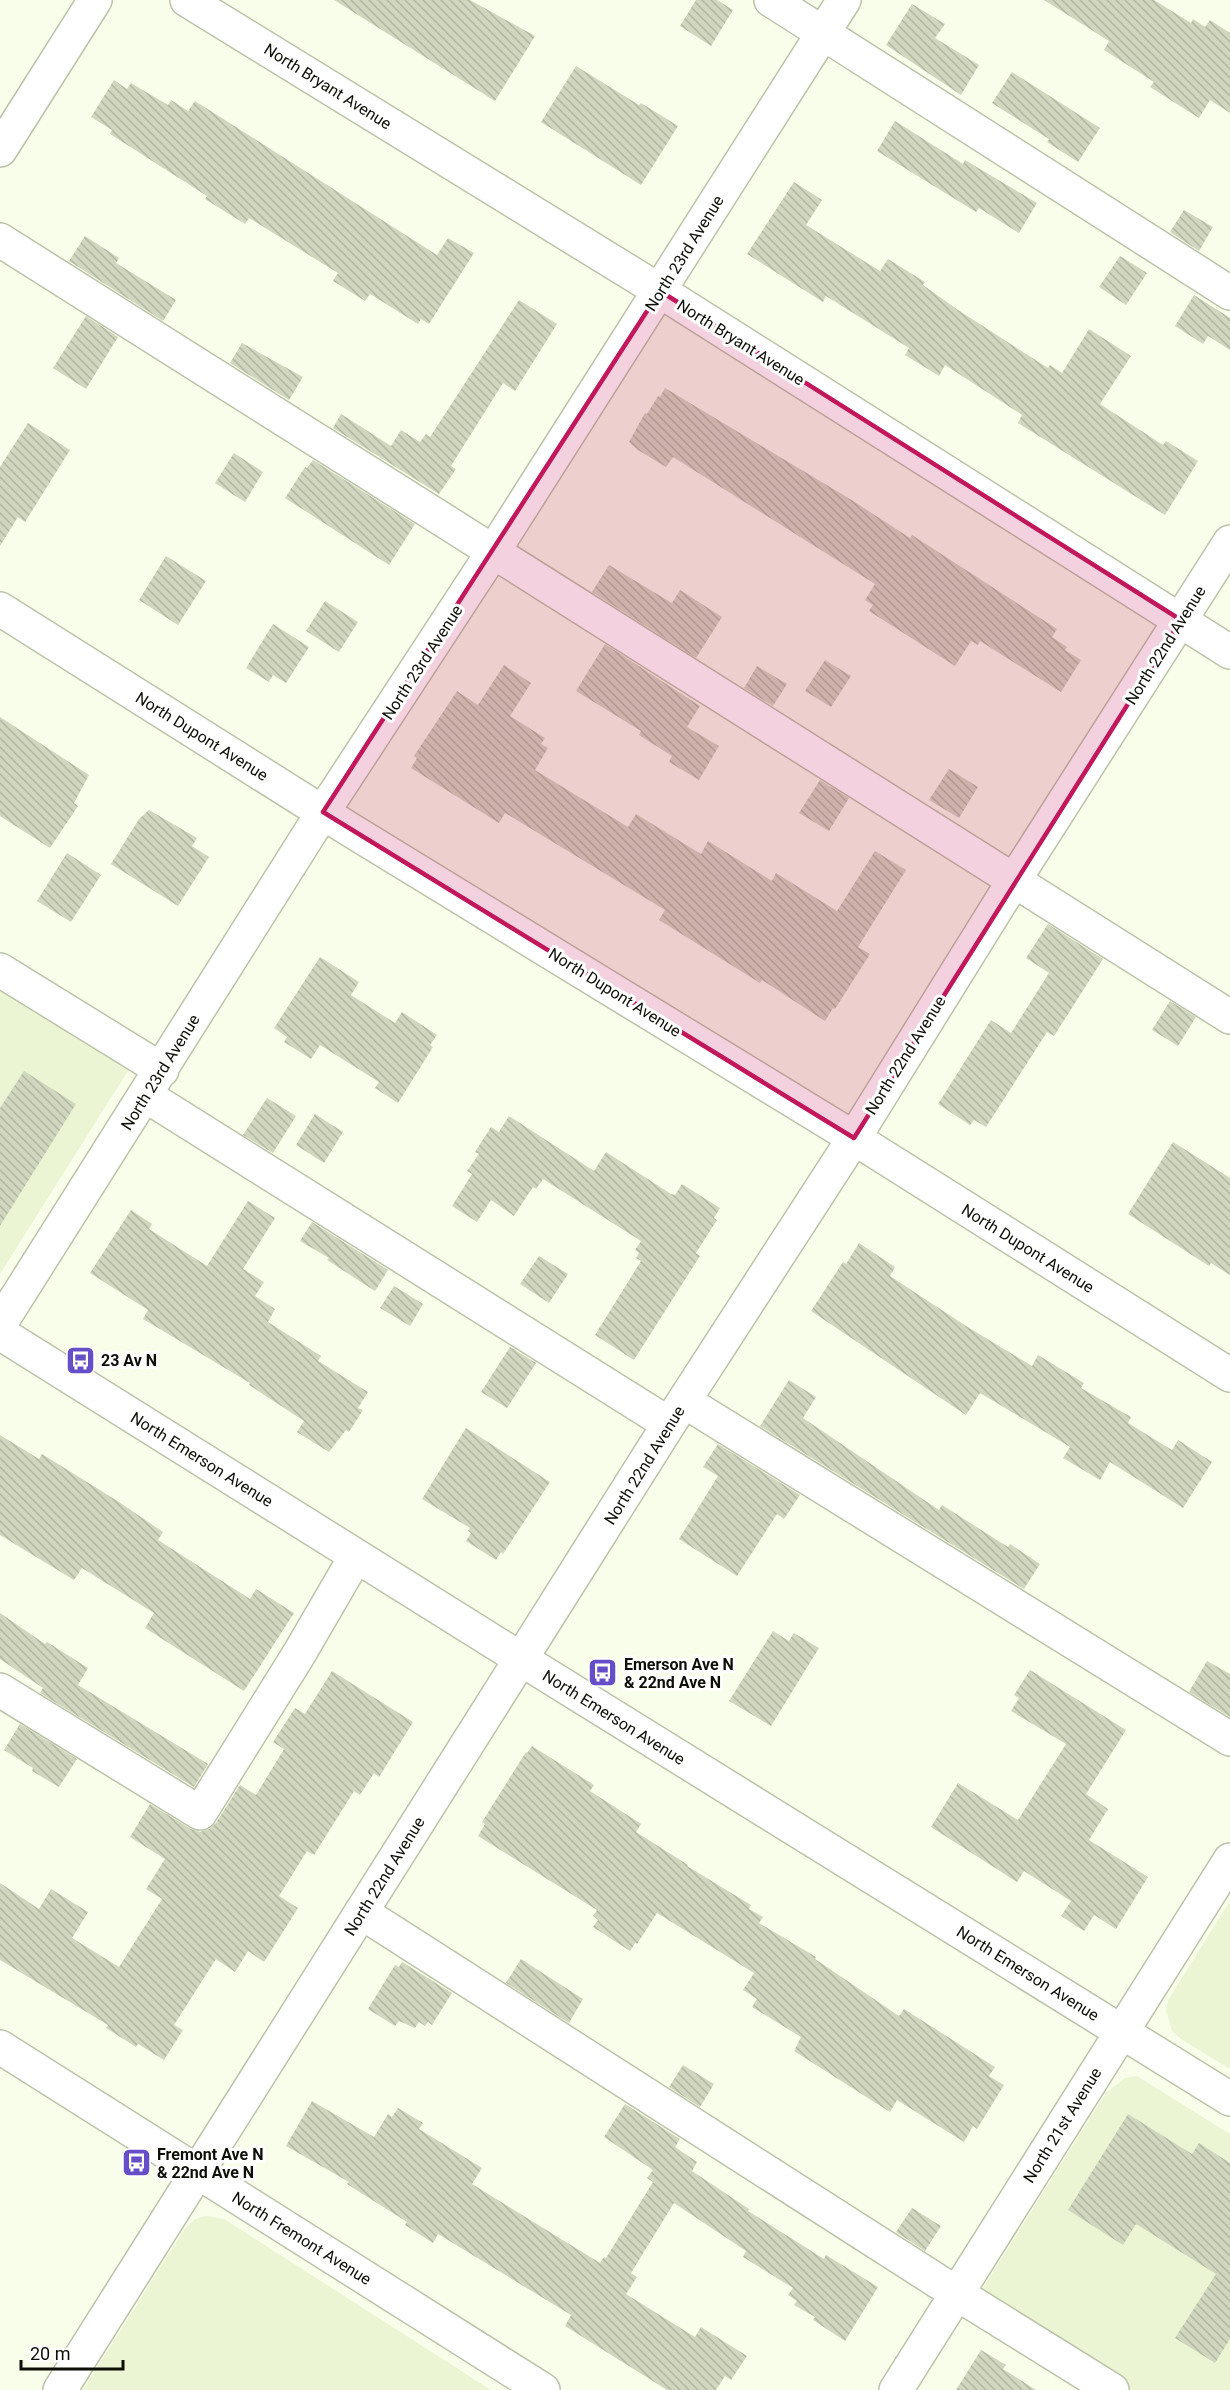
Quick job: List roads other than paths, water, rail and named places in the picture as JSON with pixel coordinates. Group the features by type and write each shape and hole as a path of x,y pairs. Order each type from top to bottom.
{"street":[{"path":"0,150 95,0"},
{"name":"North Bryant Avenue","path":"187,0 660,291 1230,652"},
{"path":"771,0 1230,293"},
{"name":"North 23rd Avenue","path":"0,1324 323,813 493,552 844,0"},
{"path":"0,240 1230,1017"},
{"name":"North 22nd Avenue","path":"60,2390 677,1412 854,1138 1013,882 1230,542"},
{"name":"North Dupont Avenue","path":"0,609 323,813 854,1138 1230,1375"},
{"path":"0,970 154,1083 677,1412 1230,1739"},
{"name":"North Emerson Avenue","path":"0,1333 1230,2099"},
{"path":"0,1690 200,1813 299,1654 356,1556"},
{"name":"North 21st Avenue","path":"896,2390 1230,1860"},
{"path":"361,1912 956,2293 1112,2390"},
{"name":"North Fremont Avenue","path":"0,2048 543,2390"}],"place":[{"name":"23 Av N","path":"80,1360"},
{"name":"Emerson Ave N & 22nd Ave N","path":"603,1673"},
{"name":"Fremont Ave N & 22nd Ave N","path":"136,2163"}]}
